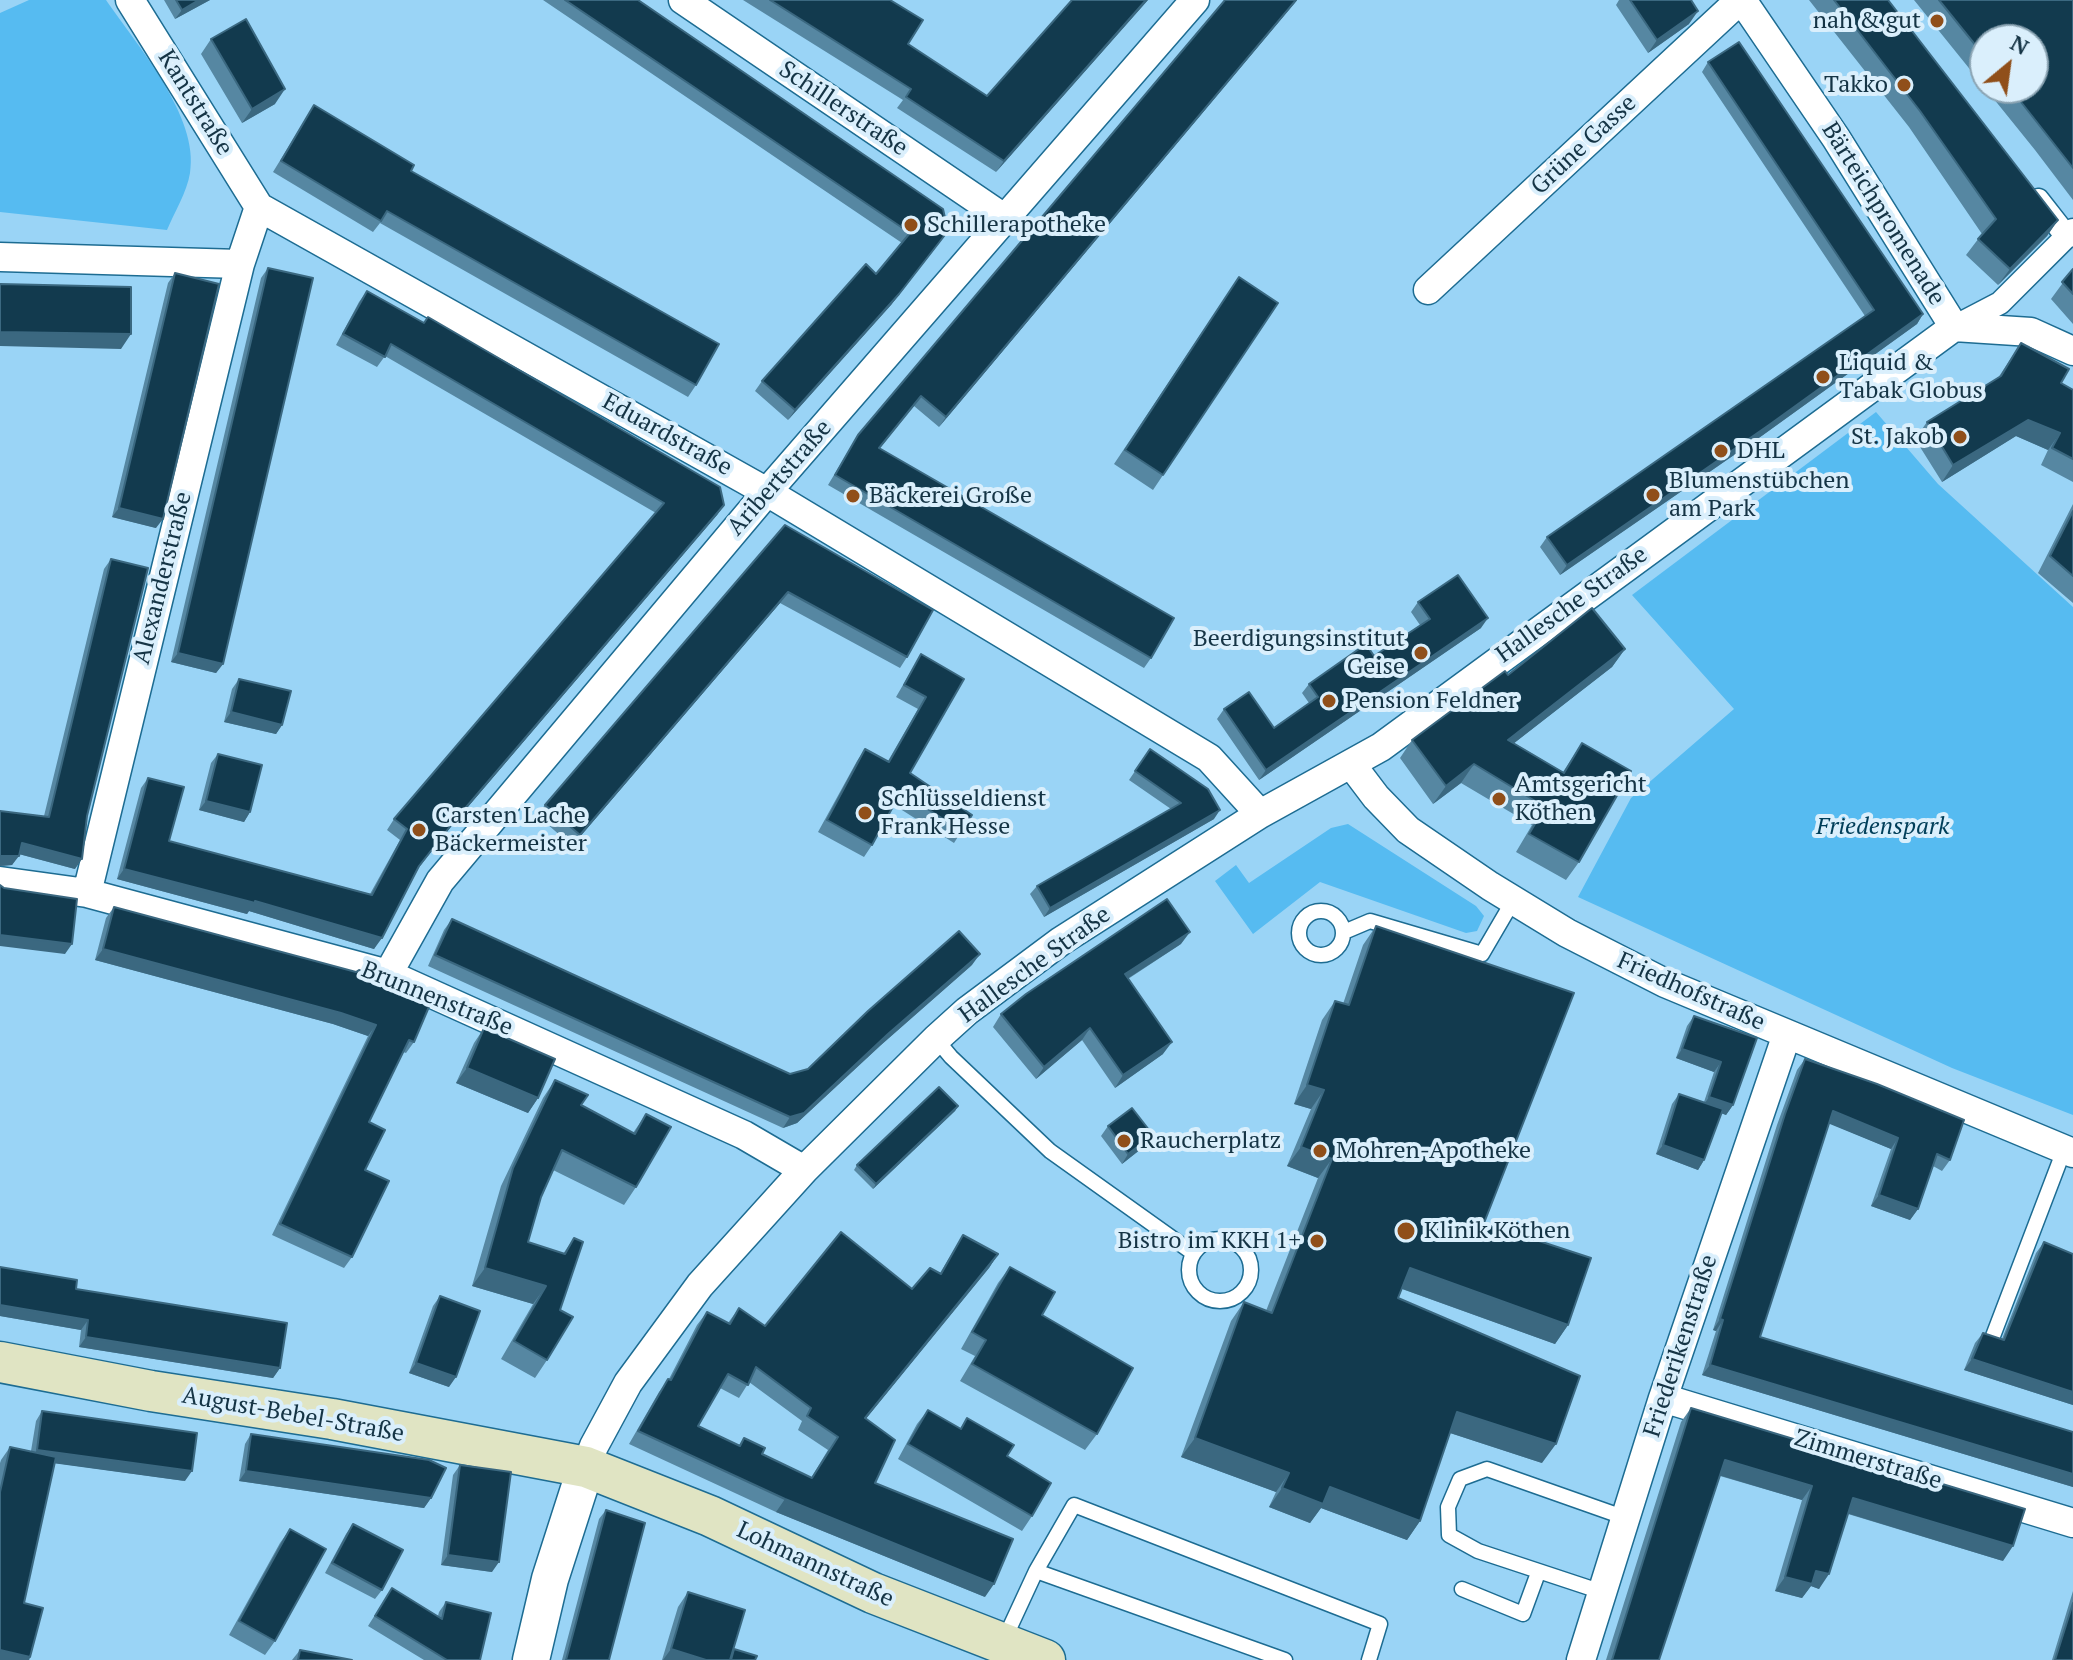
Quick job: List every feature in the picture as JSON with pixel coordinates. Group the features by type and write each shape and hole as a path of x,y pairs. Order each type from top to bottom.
{"main road":[{"name":"August-Bebel-Straße","path":"1,1367 332,1419 586,1467"},
{"name":"Lohmannstraße","path":"586,1467 710,1516 873,1593 1045,1660"}],"street":[{"name":"Kantstraße","path":"130,0 259,207"},
{"name":"Schillerstraße","path":"683,0 1004,218"},
{"name":"Aribertstraße","path":"388,974 440,881 767,492 1195,0"},
{"name":"Grüne Gasse","path":"1428,290 1741,0"},
{"name":"Bärteichpromenade","path":"1741,0 1836,138 1954,327 2031,332 2073,351"},
{"path":"2024,182 2070,234"},
{"name":"Alexanderstraße","path":"87,893 240,264 259,207"},
{"name":"Eduardstraße","path":"259,207 767,492 1209,758 1260,814"},
{"name":"Hallesche Straße","path":"586,1467 628,1383 700,1285 804,1170 936,1039 1018,971 1260,814 1381,747 1954,327 2000,303 2070,234"},
{"path":"0,257 240,264"},
{"name":"Friedhofstraße","path":"1351,764 1376,797 1408,830 1513,901 1567,933 1665,983 2068,1151"},
{"name":"Brunnenstraße","path":"0,881 87,893 388,974 744,1135 804,1170"},
{"name":"Friederikenstraße","path":"1581,1660 1663,1398 1787,1034"},
{"name":"Zimmerstraße","path":"1663,1398 2073,1523"},
{"path":"531,1660 550,1579 586,1467"}],"lane":[{"path":"1344,932 1370,921 1482,954 1513,901"},
{"name":"Hallesche Straße","path":"936,1039 1050,1151 1193,1253"},
{"path":"1993,1336 2068,1151"},
{"path":"1228,1239 1244,1250 1252,1265 1250,1282 1240,1295 1224,1301 1207,1299 1192,1286 1189,1263 1193,1253 1207,1241 1228,1239"},
{"path":"1602,1592 1478,1551 1449,1535 1448,1507 1460,1479 1487,1469 1626,1518"},
{"path":"1002,1644 1036,1571 1074,1505 1380,1624 1369,1660"},
{"path":"1036,1571 1285,1660"},
{"path":"1462,1589 1523,1614 1538,1573"}],"green space":[{"path":"29,0 106,0 163,82 176,105 190,151 188,180 167,230 0,212 0,13"},
{"name":"Friedenspark","path":"1876,412 1938,484 2073,607 2073,1115 1952,1068 1578,897 1631,798 1734,709 1632,595"},
{"path":"1348,824 1476,906 1484,916 1477,931 1466,933 1320,882 1253,934 1215,881 1236,865 1249,883 1331,828"}],"building":[{"path":"176,0 199,0 182,10"},
{"path":"565,0 638,0 943,209 948,231 899,294 795,410 762,381 866,264 876,274 910,233"},
{"path":"770,0 890,0 923,20 908,44 987,96 1072,0 1146,0 1004,161 906,97 911,89"},
{"path":"1225,0 1296,0 946,417 921,396 879,448 1174,618 1151,658 835,475 858,435"},
{"path":"1630,0 1691,0 1698,11 1657,40"},
{"path":"1834,0 1888,0 2058,220 2010,269 1978,239 1996,219 1920,111"},
{"path":"1939,0 2073,0 2073,168 2023,104 2049,104 2049,24 1969,24 1969,37"},
{"path":"246,19 285,89 252,109 211,39"},
{"path":"1739,42 1923,314 1567,565 1547,537 1874,310 1708,62"},
{"path":"314,105 414,165 411,171 719,344 696,385 387,211 381,221 281,161"},
{"path":"268,268 313,278 223,664 178,653"},
{"path":"2073,269 2073,294 2062,282"},
{"path":"175,273 219,284 163,519 119,508"},
{"path":"1239,277 1278,303 1163,475 1125,450"},
{"path":"0,284 131,287 131,334 0,332"},
{"path":"367,291 424,323 428,317 720,487 724,505 456,819 419,866 382,938 255,901 124,869 148,778 184,787 169,841 372,895 407,829 394,819 664,503 391,344 385,357 343,334"},
{"path":"2021,343 2069,369 2061,383 2073,390 2073,459 2052,448 2060,433 2028,420 1953,465 1927,422 2001,376"},
{"path":"2073,511 2073,576 2050,556"},
{"path":"785,525 933,610 907,657 788,592 580,835 545,805"},
{"path":"111,559 148,568 87,816 82,859 22,843 19,856 0,856 0,811 49,817"},
{"path":"1458,575 1488,618 1266,770 1224,709 1249,692 1274,728 1318,697 1309,684 1366,644 1374,656 1430,619 1418,602"},
{"path":"1592,608 1625,649 1508,740 1564,773 1582,743 1631,771 1579,862 1529,834 1545,807 1474,764 1446,786 1412,740 1505,671 1508,675"},
{"path":"921,654 964,679 910,773 972,815 962,831 901,792 872,845 827,820 865,749 889,762 926,697 904,685"},
{"path":"239,679 291,691 282,725 231,712"},
{"path":"1150,749 1208,789 1220,810 1050,908 1037,886 1181,803 1135,771"},
{"path":"218,754 262,765 250,812 206,801"},
{"path":"0,885 77,899 72,944 0,935"},
{"path":"1167,899 1190,932 1125,974 1172,1042 1123,1075 1090,1028 1044,1067 1001,1014"},
{"path":"114,907 356,972 359,970 431,1002 414,1042 409,1040 369,1122 385,1130 365,1170 389,1181 352,1257 280,1224 376,1025 103,949"},
{"path":"452,919 790,1074 808,1069 959,931 980,954 804,1113 790,1117 435,955"},
{"path":"1376,926 1574,993 1484,1223 1591,1258 1568,1325 1410,1268 1398,1298 1580,1376 1556,1444 1457,1412 1420,1521 1330,1487 1323,1504 1282,1488 1289,1473 1195,1438 1244,1302 1272,1313 1332,1159 1301,1147 1324,1090 1307,1085 1335,1001 1349,1005"},
{"path":"1694,1016 1757,1038 1733,1105 1709,1097 1721,1062 1682,1049"},
{"path":"484,1028 555,1059 538,1098 467,1068"},
{"path":"1805,1059 1877,1084 1964,1120 1950,1160 1937,1154 1918,1209 1879,1195 1898,1138 1833,1111 1760,1337 2073,1432 2073,1474 1710,1365 1723,1320 1720,1319"},
{"path":"555,1080 588,1095 581,1105 635,1134 646,1114 671,1127 636,1187 562,1150 541,1197 528,1242 565,1254 574,1238 583,1242 560,1310 573,1317 547,1360 514,1341 546,1286 485,1268 513,1168"},
{"path":"939,1087 958,1106 876,1184 857,1165"},
{"path":"1679,1094 1723,1109 1704,1160 1663,1145"},
{"path":"1132,1108 1153,1135 1128,1154 1108,1126"},
{"path":"841,1232 912,1289 930,1268 941,1274 963,1235 998,1254 865,1418 895,1440 875,1483 1013,1539 994,1584 785,1499 638,1431 668,1379 671,1380 707,1312 730,1324 739,1308 765,1326","holes":["756,1367 811,1408 807,1416 838,1437 812,1478 762,1454 765,1448 744,1438 740,1446 698,1426 728,1374 748,1385"]},
{"path":"2044,1242 2073,1254 2073,1392 1972,1359 1983,1333 2004,1340"},
{"path":"0,1267 77,1280 76,1289 287,1323 280,1368 86,1337 88,1320 0,1305"},
{"path":"1010,1267 1055,1292 1042,1315 1133,1368 1097,1434 972,1364 986,1340 972,1332"},
{"path":"440,1296 480,1311 456,1377 416,1363"},
{"path":"1691,1408 2025,1509 2013,1546 1853,1498 1829,1574 1816,1571 1812,1584 1785,1577 1812,1486 1725,1460 1659,1660 1612,1660"},
{"path":"928,1410 961,1429 967,1418 1014,1445 1007,1456 1051,1483 1032,1516 908,1444"},
{"path":"42,1411 197,1433 192,1471 37,1450"},
{"path":"251,1434 429,1460 446,1468 431,1498 246,1471"},
{"path":"10,1447 56,1457 24,1603 43,1608 30,1657 0,1650 0,1492"},
{"path":"460,1465 511,1472 499,1562 448,1555"},
{"path":"606,1510 645,1523 609,1660 566,1660"},
{"path":"353,1524 403,1550 382,1590 332,1563"},
{"path":"290,1529 326,1549 275,1641 239,1621"},
{"path":"392,1588 442,1619 446,1602 491,1613 480,1660 447,1660 375,1616"},
{"path":"688,1592 745,1610 730,1660 706,1660 671,1649"},
{"path":"2073,1603 2073,1660 2055,1660"},
{"path":"734,1649 757,1656 755,1660 731,1660"},
{"path":"300,1650 352,1660 298,1660"}],"place":[{"name":"nah & gut","path":"1937,21"},
{"name":"Takko","path":"1904,85"},
{"name":"Schillerapotheke","path":"911,225"},
{"name":"Liquid & Tabak Globus","path":"1823,377"},
{"name":"St. Jakob","path":"1960,437"},
{"name":"DHL","path":"1721,451"},
{"name":"Blumenstübchen am Park","path":"1653,495"},
{"name":"Bäckerei Große","path":"853,496"},
{"name":"Beerdigungsinstitut Geise","path":"1421,653"},
{"name":"Pension Feldner","path":"1329,701"},
{"name":"Amtsgericht Köthen","path":"1499,799"},
{"name":"Schlüsseldienst Frank Hesse","path":"865,813"},
{"name":"Carsten Lache Bäckermeister","path":"419,830"},
{"name":"Raucherplatz","path":"1124,1141"},
{"name":"Mohren-Apotheke","path":"1320,1151"},
{"name":"Klinik Köthen","path":"1406,1231"},
{"name":"Bistro im KKH 1+","path":"1317,1241"}]}
